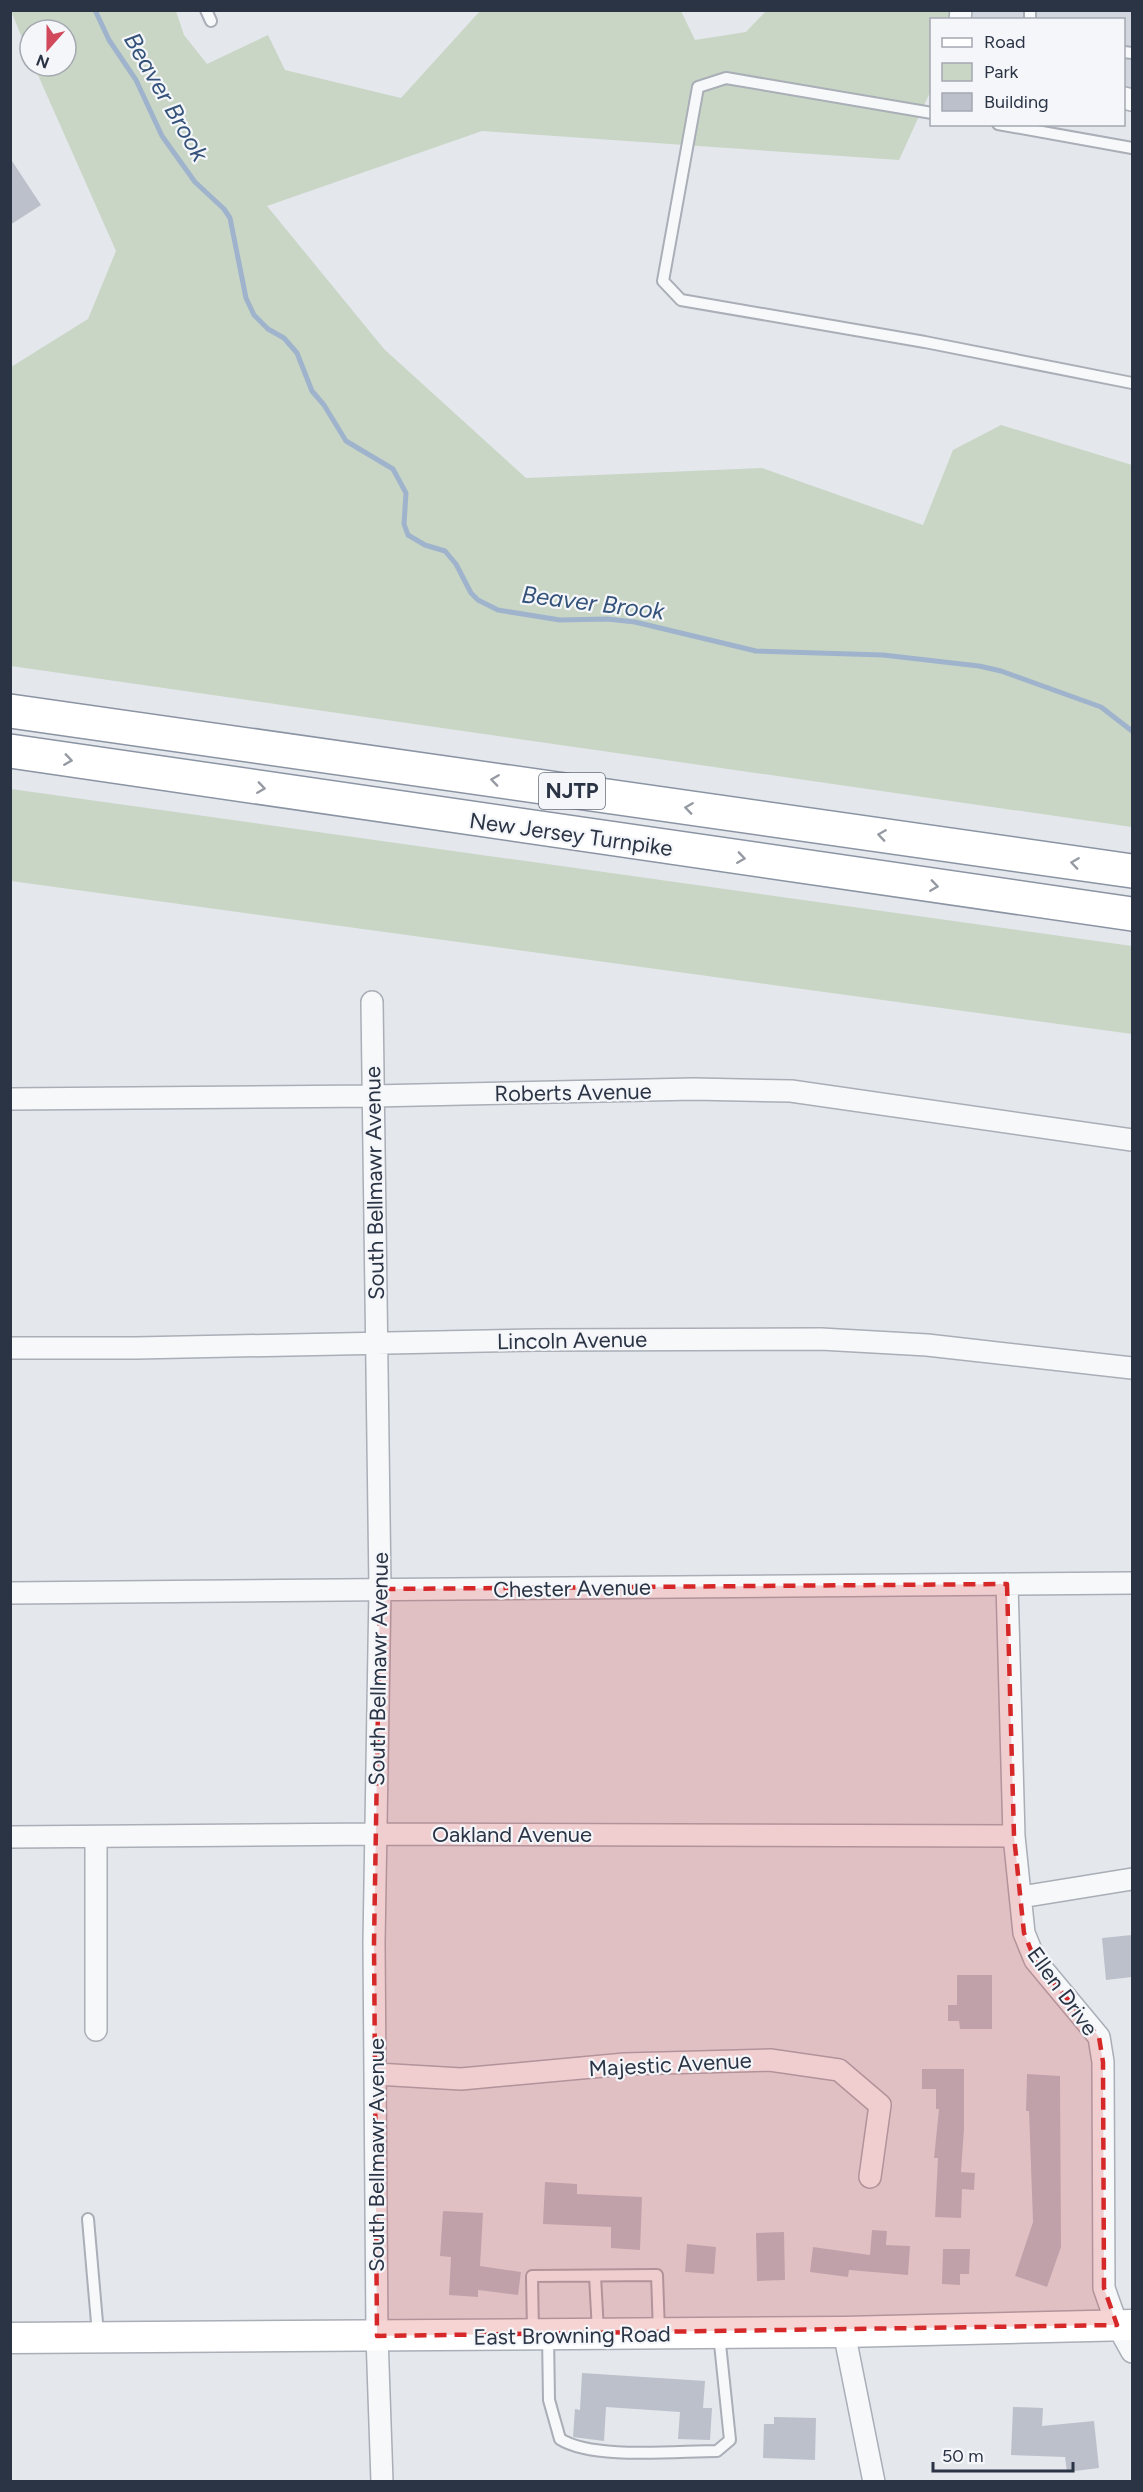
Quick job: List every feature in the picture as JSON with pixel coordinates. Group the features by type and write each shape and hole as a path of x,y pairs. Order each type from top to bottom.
{"highway":[{"name":"New Jersey Turnpike","path":"10,711 1132,871"},
{"name":"New Jersey Turnpike","path":"10,751 1132,914"}],"main road":[{"name":"East Browning Road","path":"10,2338 844,2332 1125,2325"}],"street":[{"name":"South Bellmawr Avenue","path":"372,1002 380,1589 376,1834 376,2074 377,2336 382,2481"},
{"name":"Roberts Avenue","path":"10,1099 373,1096 694,1089 791,1091 1132,1140"},
{"name":"Lincoln Avenue","path":"10,1348 536,1340 821,1339 927,1345 1132,1368"},
{"name":"Ellen Drive","path":"1008,1584 1014,1836 1024,1934 1035,1960 1099,2037 1103,2062 1104,2288 1125,2325 1132,2352"},
{"name":"Chester Avenue","path":"10,1593 1132,1584"},
{"name":"Oakland Avenue","path":"10,1838 376,1834 1014,1836"},
{"path":"96,1837 96,2030"},
{"path":"1021,1897 1132,1879"},
{"name":"Majestic Avenue","path":"376,2074 461,2079 625,2064 770,2060 839,2070 880,2105 870,2176"},
{"path":"844,2332 874,2481"}],"lane":[{"path":"206,10 211,21"},
{"path":"930,113 726,78 698,87 663,281 681,300 925,342 1132,383"},
{"path":"1009,126 1132,148"},
{"path":"88,2219 98,2338"},
{"path":"659,2334 657,2275 532,2276 549,2400 560,2439 571,2446 597,2451 717,2451 730,2440 719,2333"},
{"path":"596,2276 598,2334"}],"highlighted area":[{"path":"1007,1584 1014,1836 1024,1933 1035,1960 1099,2037 1103,2062 1104,2288 1117,2325 377,2336 374,1943 380,1589"}],"shaded area":[{"path":"957,11 1132,11 1132,93 1125,93 1125,18 955,18"}],"green space":[{"path":"11,11 176,11 184,35 207,64 268,35 285,70 401,98 480,11 681,11 695,40 746,32 766,11 957,11 955,18 930,18 930,92 899,160 482,131 267,206 384,349 526,478 762,468 923,525 953,450 1001,425 1132,465 1132,827 11,666 11,367 88,319 116,251 39,78 78,78 78,18 18,18 18,28"},
{"path":"11,789 1132,946 1132,1034 11,881"}],"building":[{"path":"10,158 41,205 10,225"},
{"path":"1132,1935 1132,1977 1106,1980 1102,1938"},
{"path":"957,1975 992,1975 992,2029 960,2029 959,2021 948,2021 948,2005 957,2005"},
{"path":"922,2069 964,2069 961,2172 975,2173 974,2190 962,2189 961,2218 935,2217 938,2158 934,2158 939,2109 936,2109 936,2089 922,2089"},
{"path":"1027,2074 1060,2076 1061,2247 1047,2287 1015,2276 1033,2222 1029,2111 1026,2111"},
{"path":"545,2182 577,2184 577,2194 642,2197 640,2250 611,2248 611,2227 543,2224"},
{"path":"443,2211 483,2213 480,2266 521,2272 518,2295 478,2290 478,2297 449,2295 451,2257 440,2256"},
{"path":"872,2230 887,2231 886,2245 910,2246 908,2275 849,2270 848,2277 810,2272 813,2247 870,2255"},
{"path":"784,2232 785,2280 757,2281 756,2233"},
{"path":"687,2244 716,2247 714,2274 685,2272"},
{"path":"943,2249 970,2249 969,2274 960,2274 960,2285 942,2284"},
{"path":"582,2373 705,2381 703,2408 712,2408 710,2440 678,2439 680,2412 606,2407 604,2441 573,2437 575,2409 580,2410"},
{"path":"1013,2407 1043,2408 1042,2426 1094,2421 1099,2468 1067,2472 1065,2457 1011,2455"},
{"path":"774,2417 816,2418 815,2460 763,2458 764,2424 774,2424"}],"waterway":[{"name":"Beaver Brook","path":"95,10 109,40 136,80 162,136 195,182 224,209 230,218 246,298 254,315 268,329 284,338 297,353 312,391 324,405 346,441 393,469 406,493 404,524 408,535 425,545 445,551 456,564 471,593 478,600 498,610 560,620 607,619 635,622 756,651 883,655 979,666 1001,671 1101,707 1132,731"}]}
